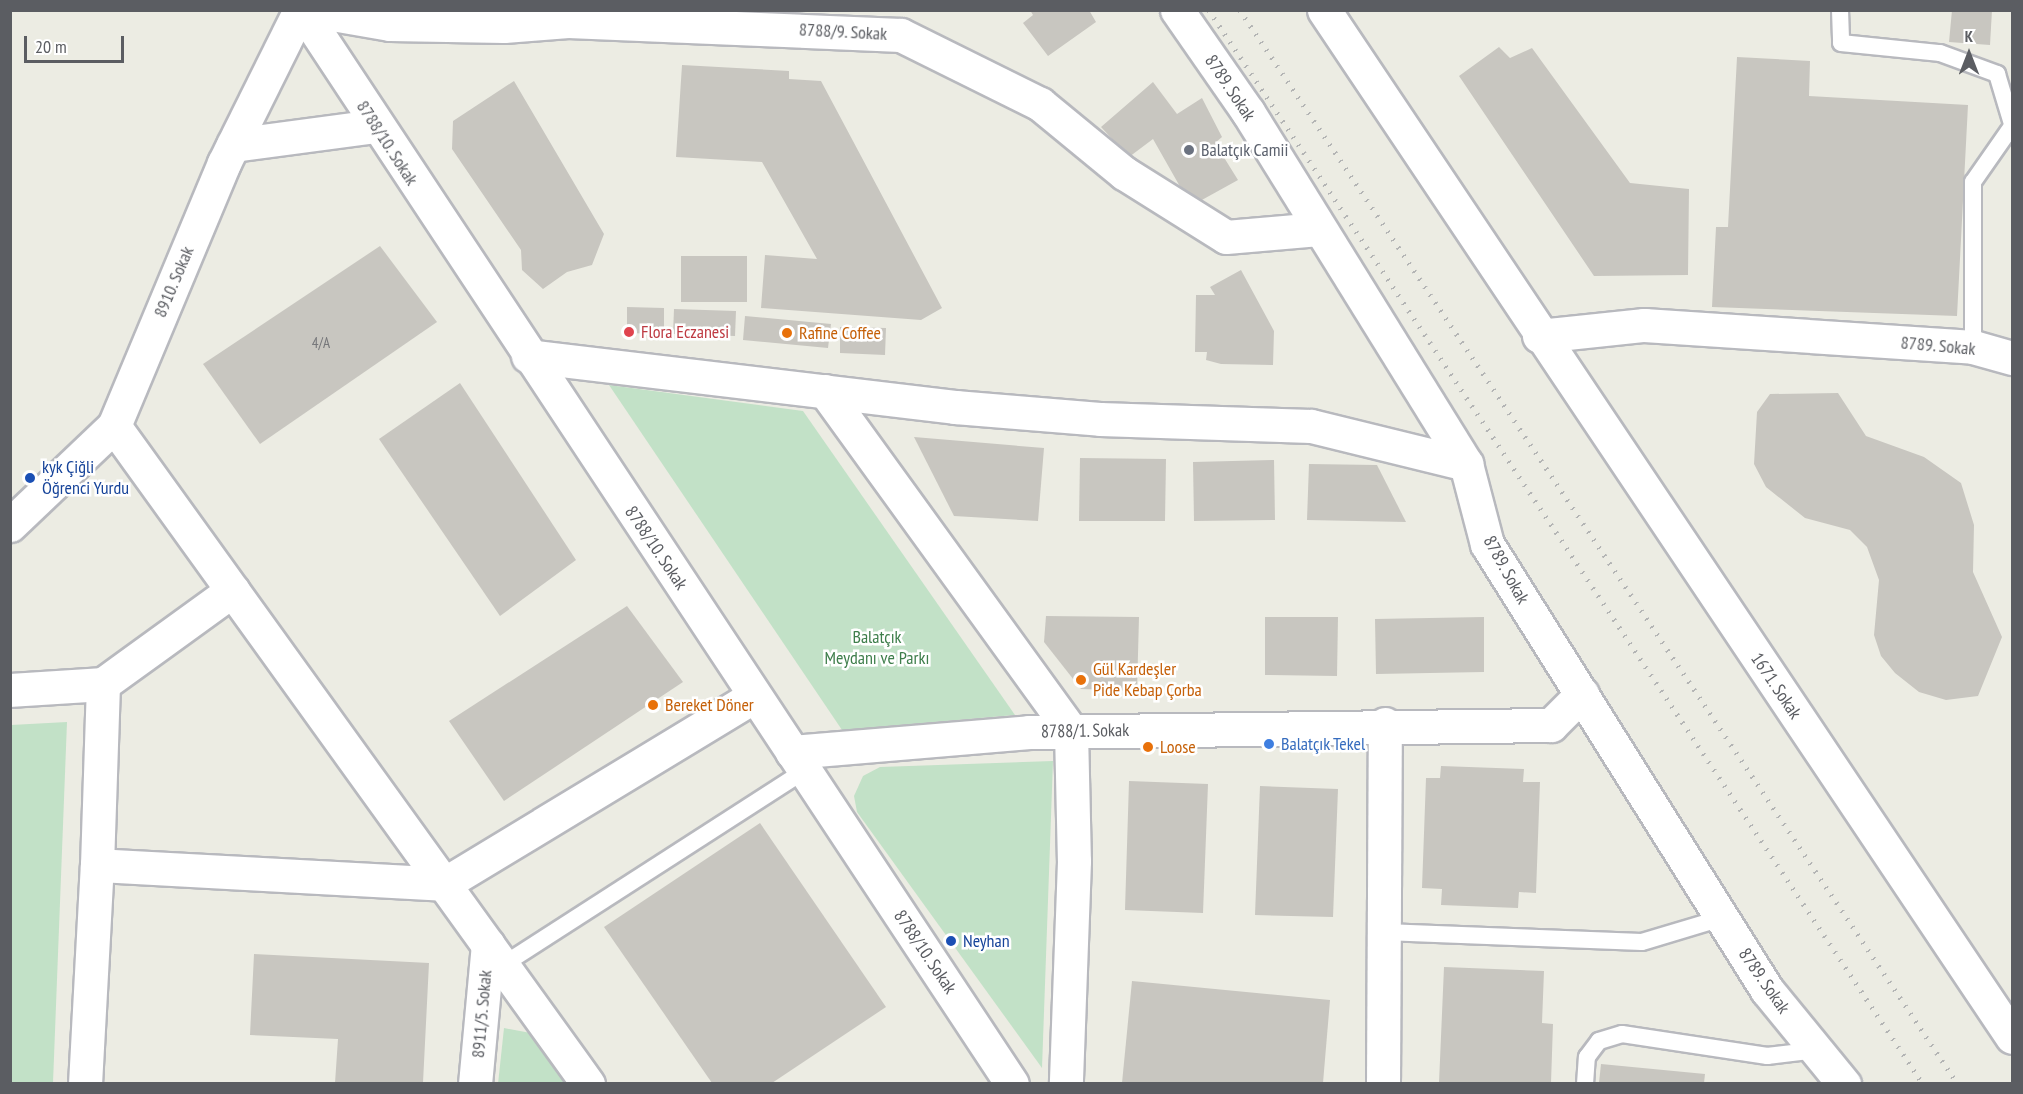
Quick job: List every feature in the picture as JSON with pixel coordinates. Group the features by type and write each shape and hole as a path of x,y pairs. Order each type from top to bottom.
{"street":[{"name":"8788/10. Sokak","path":"301,10 375,126 1012,1083"},
{"name":"8910. Sokak","path":"16,510 114,426 233,145 301,10"},
{"name":"8788/9. Sokak","path":"309,10 390,24 556,16 901,35 1040,104 1124,173 1226,237 1319,229"},
{"name":"8789. Sokak","path":"1177,10 1248,112 1466,464 1487,544 1767,990 1844,1083"},
{"name":"1671. Sokak","path":"1330,12 1539,336 2013,1036"},
{"path":"233,145 375,126"},
{"name":"8789. Sokak","path":"1539,336 1644,325 1973,347 2013,357"},
{"path":"528,356 825,391 1100,419 1311,426 1466,464"},
{"path":"825,391 1071,731 1074,861 1066,1083"},
{"path":"114,426 588,1083"},
{"path":"10,690 104,684 233,590"},
{"path":"85,1083 104,684"},
{"name":"8788/1. Sokak","path":"798,761 1071,731 1386,724 1551,725 1582,694"},
{"path":"97,865 444,884 755,696"},
{"path":"1383,1083 1386,724"},
{"name":"8911/5. Sokak","path":"475,1083 495,955"}],"lane":[{"path":"1840,10 1841,43 1940,53 1997,74 2013,125 1973,182 1973,347"},
{"path":"495,955 798,761"},
{"path":"1384,932 1642,942 1722,918"},
{"path":"1585,1083 1587,1057 1599,1041 1622,1034 1767,1056 1817,1050"}],"green space":[{"name":"Balatçık Meydanı ve Parkı","path":"609,385 803,411 1015,715 842,730"},
{"path":"67,722 53,1083 11,1083 11,725"},
{"path":"1053,761 1042,1068 857,812 854,796 863,776 880,767"},
{"path":"504,1028 536,1034 569,1084 498,1084"}],"building":[{"path":"1030,10 1089,10 1096,22 1048,56 1023,23 1033,15"},
{"path":"1952,10 1992,10 1990,45 1949,42"},
{"path":"1499,47 1510,58 1532,48 1630,183 1689,189 1688,275 1594,276 1459,76"},
{"path":"1737,57 1810,61 1809,96 1968,105 1957,316 1712,307 1716,227 1728,227"},
{"path":"682,65 789,71 789,79 821,81 942,308 921,320 761,308 765,255 817,259 762,162 676,157"},
{"path":"514,81 604,234 592,265 567,272 543,289 522,270 521,250 452,149 453,121"},
{"name":"Balatçık Camii","path":"1153,82 1177,114 1202,98 1222,137 1215,143 1238,180 1191,206 1153,139 1129,157 1101,127"},
{"path":"380,246 437,322 260,444 203,364"},
{"path":"681,256 747,256 747,302 681,302"},
{"path":"1241,270 1274,331 1273,365 1221,364 1206,360 1207,352 1195,352 1196,295 1215,295 1210,287"},
{"path":"627,307 664,308 664,334 627,333"},
{"path":"674,309 736,311 735,336 673,334"},
{"path":"745,316 831,324 828,348 743,340"},
{"path":"840,327 886,328 885,355 840,353"},
{"path":"460,383 576,560 500,616 379,439"},
{"path":"1838,393 1866,436 1924,457 1961,483 1974,525 1973,572 2002,637 1978,696 1946,700 1919,692 1895,673 1881,656 1874,635 1879,580 1867,547 1850,530 1805,518 1766,487 1754,464 1757,412 1770,394"},
{"path":"914,437 1044,448 1038,521 954,516"},
{"path":"1080,458 1166,459 1165,521 1079,521"},
{"path":"1274,460 1275,520 1194,521 1193,462"},
{"path":"1309,464 1377,465 1406,522 1307,520"},
{"path":"627,606 683,682 504,801 449,721"},
{"path":"1046,616 1139,617 1137,691 1081,689 1044,642"},
{"path":"1265,617 1338,617 1337,676 1265,675"},
{"path":"1484,617 1484,672 1376,674 1375,619"},
{"path":"1441,766 1524,769 1523,782 1540,782 1536,893 1519,892 1518,908 1441,905 1442,889 1422,888 1426,778 1440,778"},
{"path":"1129,781 1208,784 1203,913 1125,910"},
{"path":"1260,786 1338,789 1333,917 1255,915"},
{"path":"760,823 886,1007 772,1083 712,1083 604,927"},
{"path":"254,954 429,963 423,1083 335,1083 338,1039 250,1035"},
{"path":"1444,967 1544,971 1542,1023 1553,1024 1551,1083 1439,1083"},
{"path":"1132,981 1330,1000 1323,1083 1122,1083"},
{"path":"1601,1064 1705,1074 1704,1083 1599,1083"}],"railway":[{"path":"1209,10 1923,1084"},
{"path":"1240,10 1958,1084"}],"place":[{"name":"Balatçık Camii","path":"1189,150"},
{"name":"Flora Eczanesi","path":"629,332"},
{"name":"Rafine Coffee","path":"787,333"},
{"name":"kyk Çiğli Öğrenci Yurdu","path":"30,478"},
{"name":"Gül Kardeşler Pide Kebap Çorba","path":"1081,680"},
{"name":"Bereket Döner","path":"653,705"},
{"name":"Balatçık Tekel","path":"1269,744"},
{"name":"Loose","path":"1148,747"},
{"name":"Neyhan","path":"951,941"}]}
